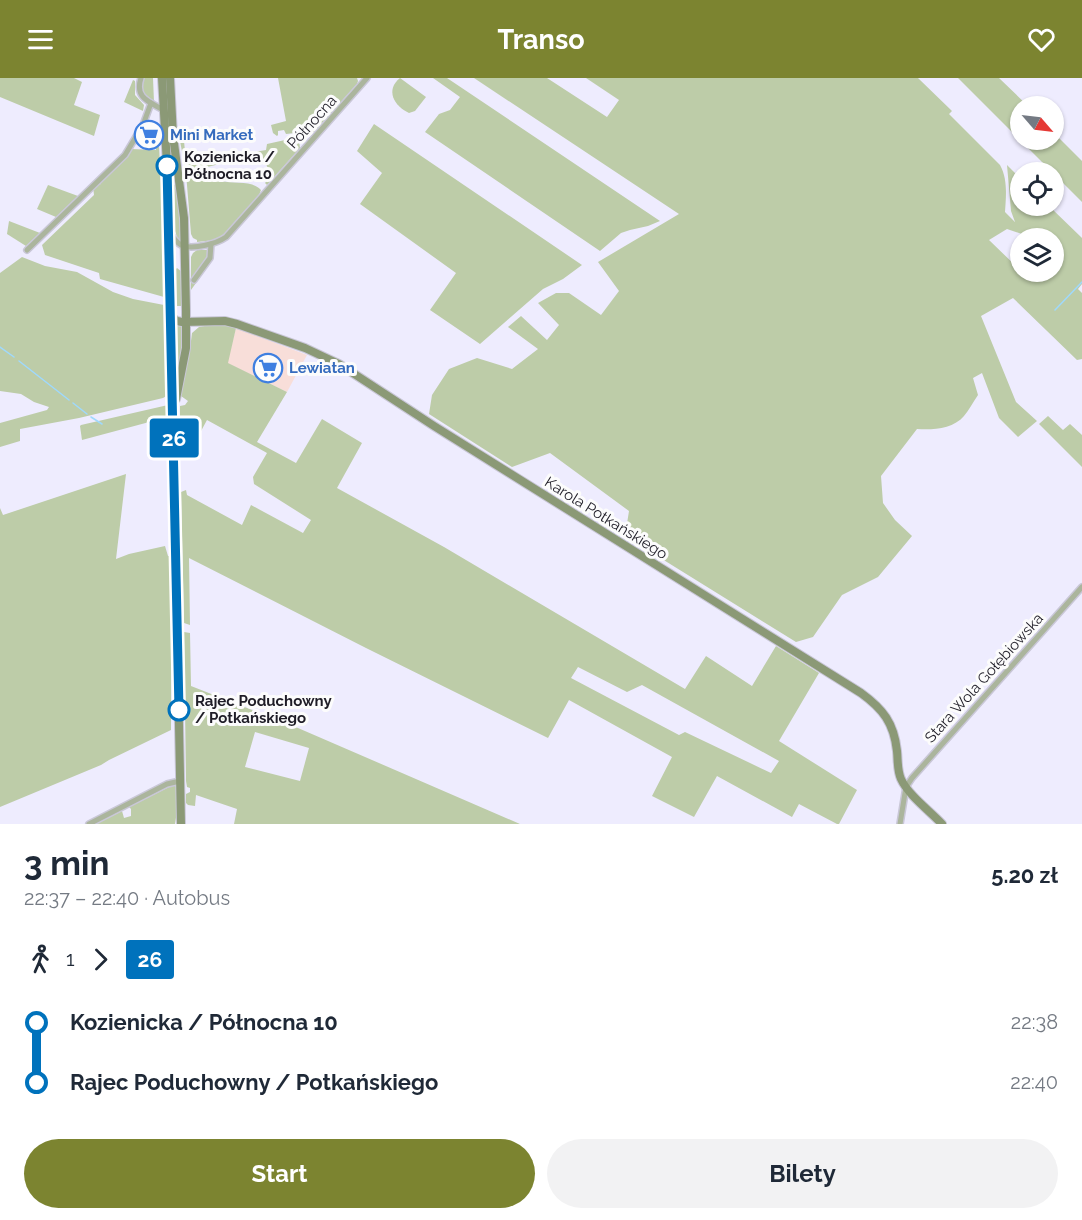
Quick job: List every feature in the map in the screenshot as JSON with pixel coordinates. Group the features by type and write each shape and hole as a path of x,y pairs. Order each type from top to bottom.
{"main road":[{"path":"167,79 165,111 170,269 174,318 173,406 181,824"},
{"path":"167,79 182,204 186,310 186,348 173,406"},
{"path":"170,269 176,263 185,268"},
{"path":"174,318 182,318 186,310"},
{"path":"186,310 194,320 202,322"},
{"name":"Karola Potkańskiego","path":"174,318 186,323 225,321 237,324 305,348 339,364 861,693 875,704 889,722 894,734 900,776 906,787 942,824"}],"street":[{"path":"139,78 140,93 145,99 165,111"},
{"name":"Północna","path":"184,246 211,244 231,232 367,78"},
{"path":"27,250 124,155 143,124 151,103"},
{"path":"169,231 184,246"},
{"path":"184,237 194,246"},
{"path":"194,280 210,258 211,244"},
{"name":"Stara Wola Gołębiowska","path":"906,787 1082,587"},
{"path":"89,824 167,784 180,781"},
{"path":"900,824 906,787"}],"shaded area":[{"path":"236,328 307,355 287,392 227,363"}],"green space":[{"path":"0,78 74,78 82,82 74,105 100,115 94,136 0,97"},
{"path":"144,78 153,78 154,102 144,95 141,85"},
{"path":"278,78 357,78 358,81 311,135 307,137 295,133 286,134 284,130 278,131 277,136 273,133 271,125 286,121"},
{"path":"400,78 426,97 415,111 409,113 404,110 393,97 393,88"},
{"path":"433,78 447,78 660,221 621,233 600,251 425,132 439,114 450,110 460,97"},
{"path":"474,78 547,78 607,117 619,100 586,78 918,78 952,111 949,114 1000,165 1005,182 1005,212 1015,222 1013,216 1059,216 1082,238 1082,284 1078,289 1082,293 1082,359 1077,360 1013,298 981,316 1016,402 1037,421 1018,437 999,418 982,373 973,378 978,395 966,414 954,424 942,428 917,429 881,476 883,503 895,520 912,536 878,577 842,595 813,637 796,642 625,536 629,511 550,453 512,467 429,414 432,395 449,369 477,358 512,369 538,349 508,327 521,316 547,340 559,325 538,303 556,293 569,293 601,315 619,291 598,262 679,214"},
{"path":"958,78 999,78 1018,96 1010,96 1010,130"},
{"path":"133,80 135,81 135,95 144,105 143,111 124,102"},
{"path":"374,124 582,265 563,279 543,289 480,344 430,310 456,273 360,204 382,173 357,151"},
{"path":"294,138 299,141 300,148 267,185 265,183 270,177 261,154 203,168 206,176 219,181 253,185 261,190 226,233 215,240 197,242 191,234 186,173 188,173 180,141 184,141 186,162 192,162 195,156 197,161 266,150 267,144"},
{"path":"1064,143 1082,161 1082,202 1064,184 1064,162 1042,162 1030,150 1064,150"},
{"path":"156,146 159,146 161,183 164,297 100,279 99,273 45,255 42,245 94,195 93,186 101,184 101,179 131,149 156,150"},
{"path":"1007,165 1010,168 1010,200"},
{"path":"176,184 181,242 175,231 174,185"},
{"path":"48,185 78,196 56,217 37,209"},
{"path":"9,221 40,233 26,246 7,234"},
{"path":"197,250 208,250 208,257 191,279 193,253"},
{"path":"22,257 45,266 77,272 113,292 133,299 164,305 167,316 170,394 163,398 79,418 20,429 20,441 0,447 0,423 47,410 49,407 21,394 0,391 0,273"},
{"path":"177,268 182,272 182,306 173,306 173,272"},
{"path":"191,279 196,283 191,290"},
{"path":"174,325 183,326 183,350 178,370 175,369 174,349 177,347 177,332"},
{"path":"210,325 236,328 228,363 287,392 257,442 296,463 322,419 362,443 337,488 444,547 685,689 706,656 752,686 776,646 819,673 779,741 857,790 839,824 799,804 792,817 717,776 694,817 652,796 672,757 569,700 548,738 189,558 190,625 184,623 181,492 186,490 187,495 242,525 251,505 303,533 311,520 254,484 253,477 267,453 207,420 194,444 180,437 180,406 185,405 188,401 181,396 192,333 199,327","holes":["578,667 627,692 642,685 779,761 771,773 685,732 679,735 571,678"]},
{"path":"168,405 168,417 82,440 81,425"},
{"path":"1048,416 1063,430 1070,424 1082,435 1082,467 1039,424"},
{"path":"126,474 116,559 165,546 168,556 172,556 171,730 101,765 0,807 0,508 3,515"},
{"path":"184,632 190,633 191,686 298,728 520,824 234,824 237,809 196,795 195,806 188,805 186,794 190,792 190,788 187,787","holes":["255,732 309,748 300,781 245,767"]},
{"path":"173,785 177,787 175,824 96,824 122,811 124,818 131,816 129,807"}],"waterway":[{"path":"1055,310 1082,282"},
{"path":"0,347 14,357"},
{"path":"19,361 69,400"},
{"path":"73,403 87,414"},
{"path":"91,417 102,424"}],"bus line":[{"name":"26","path":"167,166 179,710"}],"place":[{"name":"Mini Market","path":"149,135"},
{"name":"Kozienicka / Północna 10","path":"167,166"},
{"name":"Lewiatan","path":"268,368"},
{"name":"Rajec Poduchowny / Potkańskiego","path":"179,710"}]}
